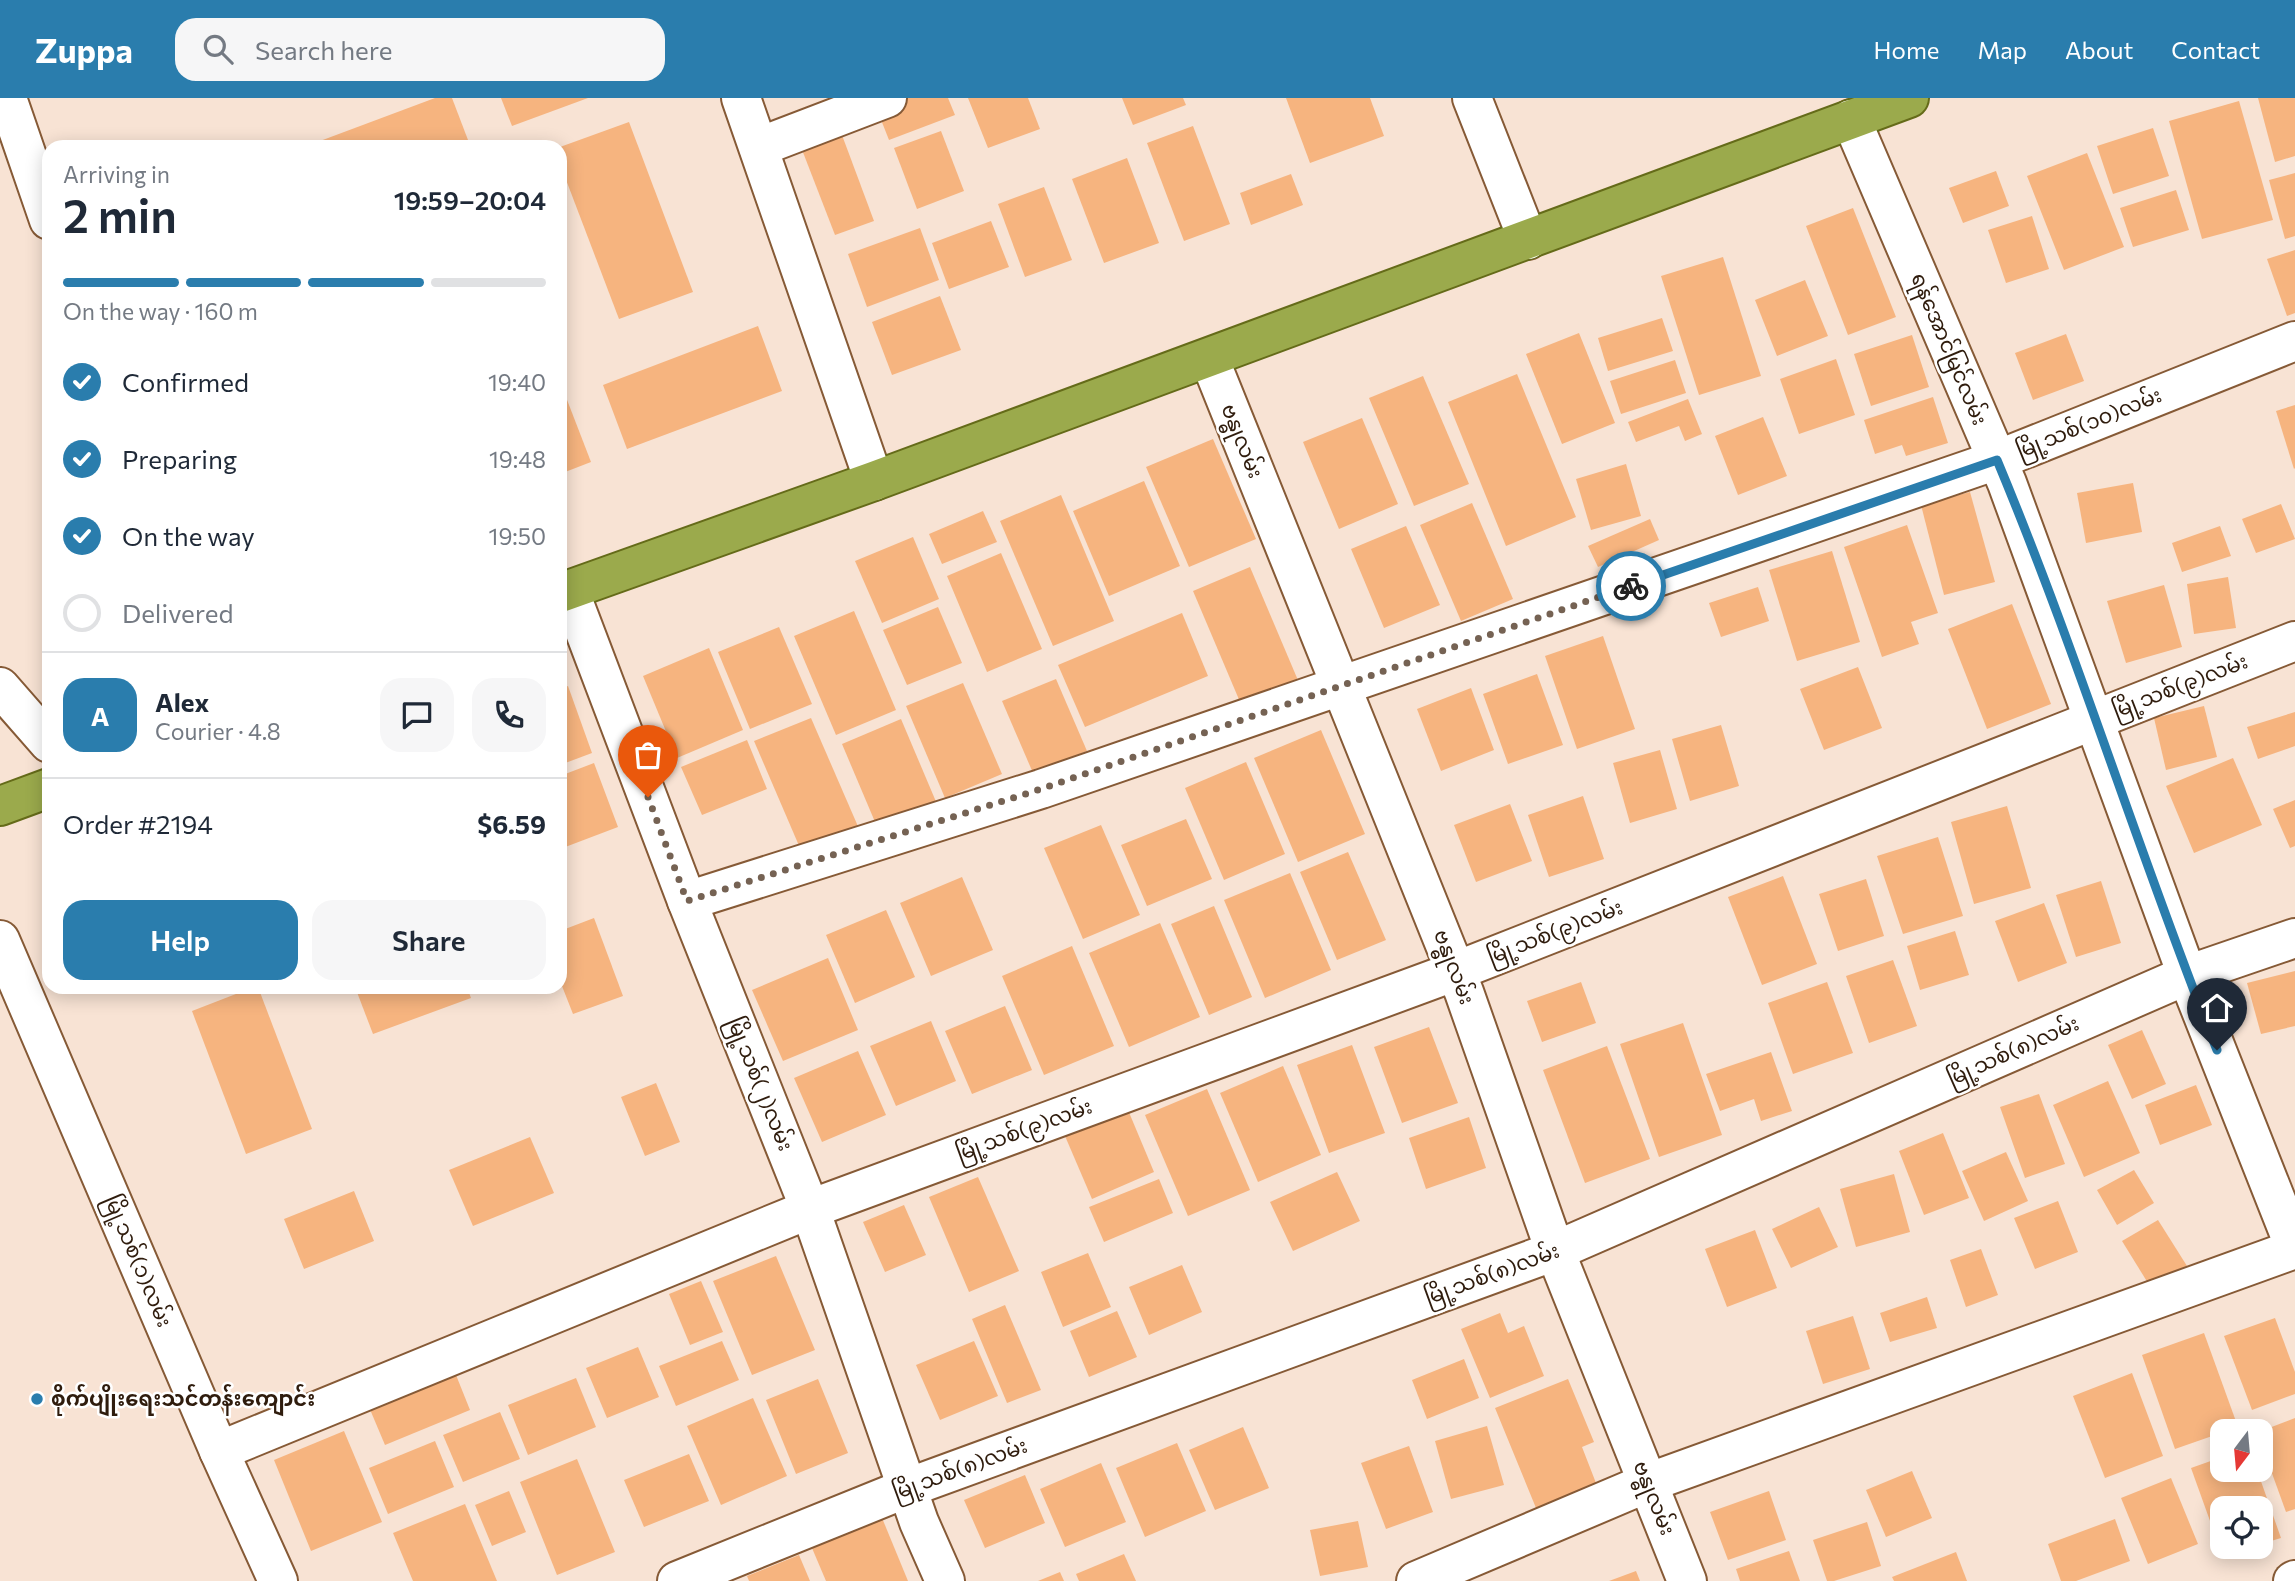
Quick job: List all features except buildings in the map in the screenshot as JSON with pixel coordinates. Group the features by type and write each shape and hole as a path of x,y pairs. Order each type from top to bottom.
{"highway":[{"path":"567,591 1209,358 1909,98"},
{"path":"0,806 42,791"}],"street":[{"path":"7,98 42,200"},
{"path":"741,98 874,481"},
{"path":"759,148 887,98"},
{"path":"1472,98 1528,240"},
{"name":"ရန်အောင်မြင်လမ်း","path":"1851,120 1997,460 2095,719 2187,975 2295,1249"},
{"name":"မြို့သစ်(၁၀)လမ်း","path":"687,901 1041,789 1997,460 2295,341"},
{"name":"ဗန္ဓုလမ်း","path":"1209,358 1456,971 1555,1251 1687,1581"},
{"name":"မြို့သစ်(၂)လမ်း","path":"567,597 810,1209 919,1522 944,1581"},
{"name":"မြို့သစ်(၉)လမ်း","path":"219,1451 810,1209 1456,971 2295,641"},
{"path":"0,687 42,735"},
{"name":"မြို့သစ်(၈)လမ်း","path":"677,1581 907,1488 1555,1251 2187,975 2295,938"},
{"name":"မြို့သစ်(၁)လမ်း","path":"0,940 219,1451 278,1581"},
{"path":"1416,1581 1647,1483 2295,1249"}],"way so far":[{"path":"648,797 687,901 1041,789 1631,586"}],"place":[{"name":"စိုက်ပျိုးရေးသင်တန်းကျောင်း","path":"37,1399"}],"route":[{"path":"1631,586 1997,460 2217,1050"}]}
